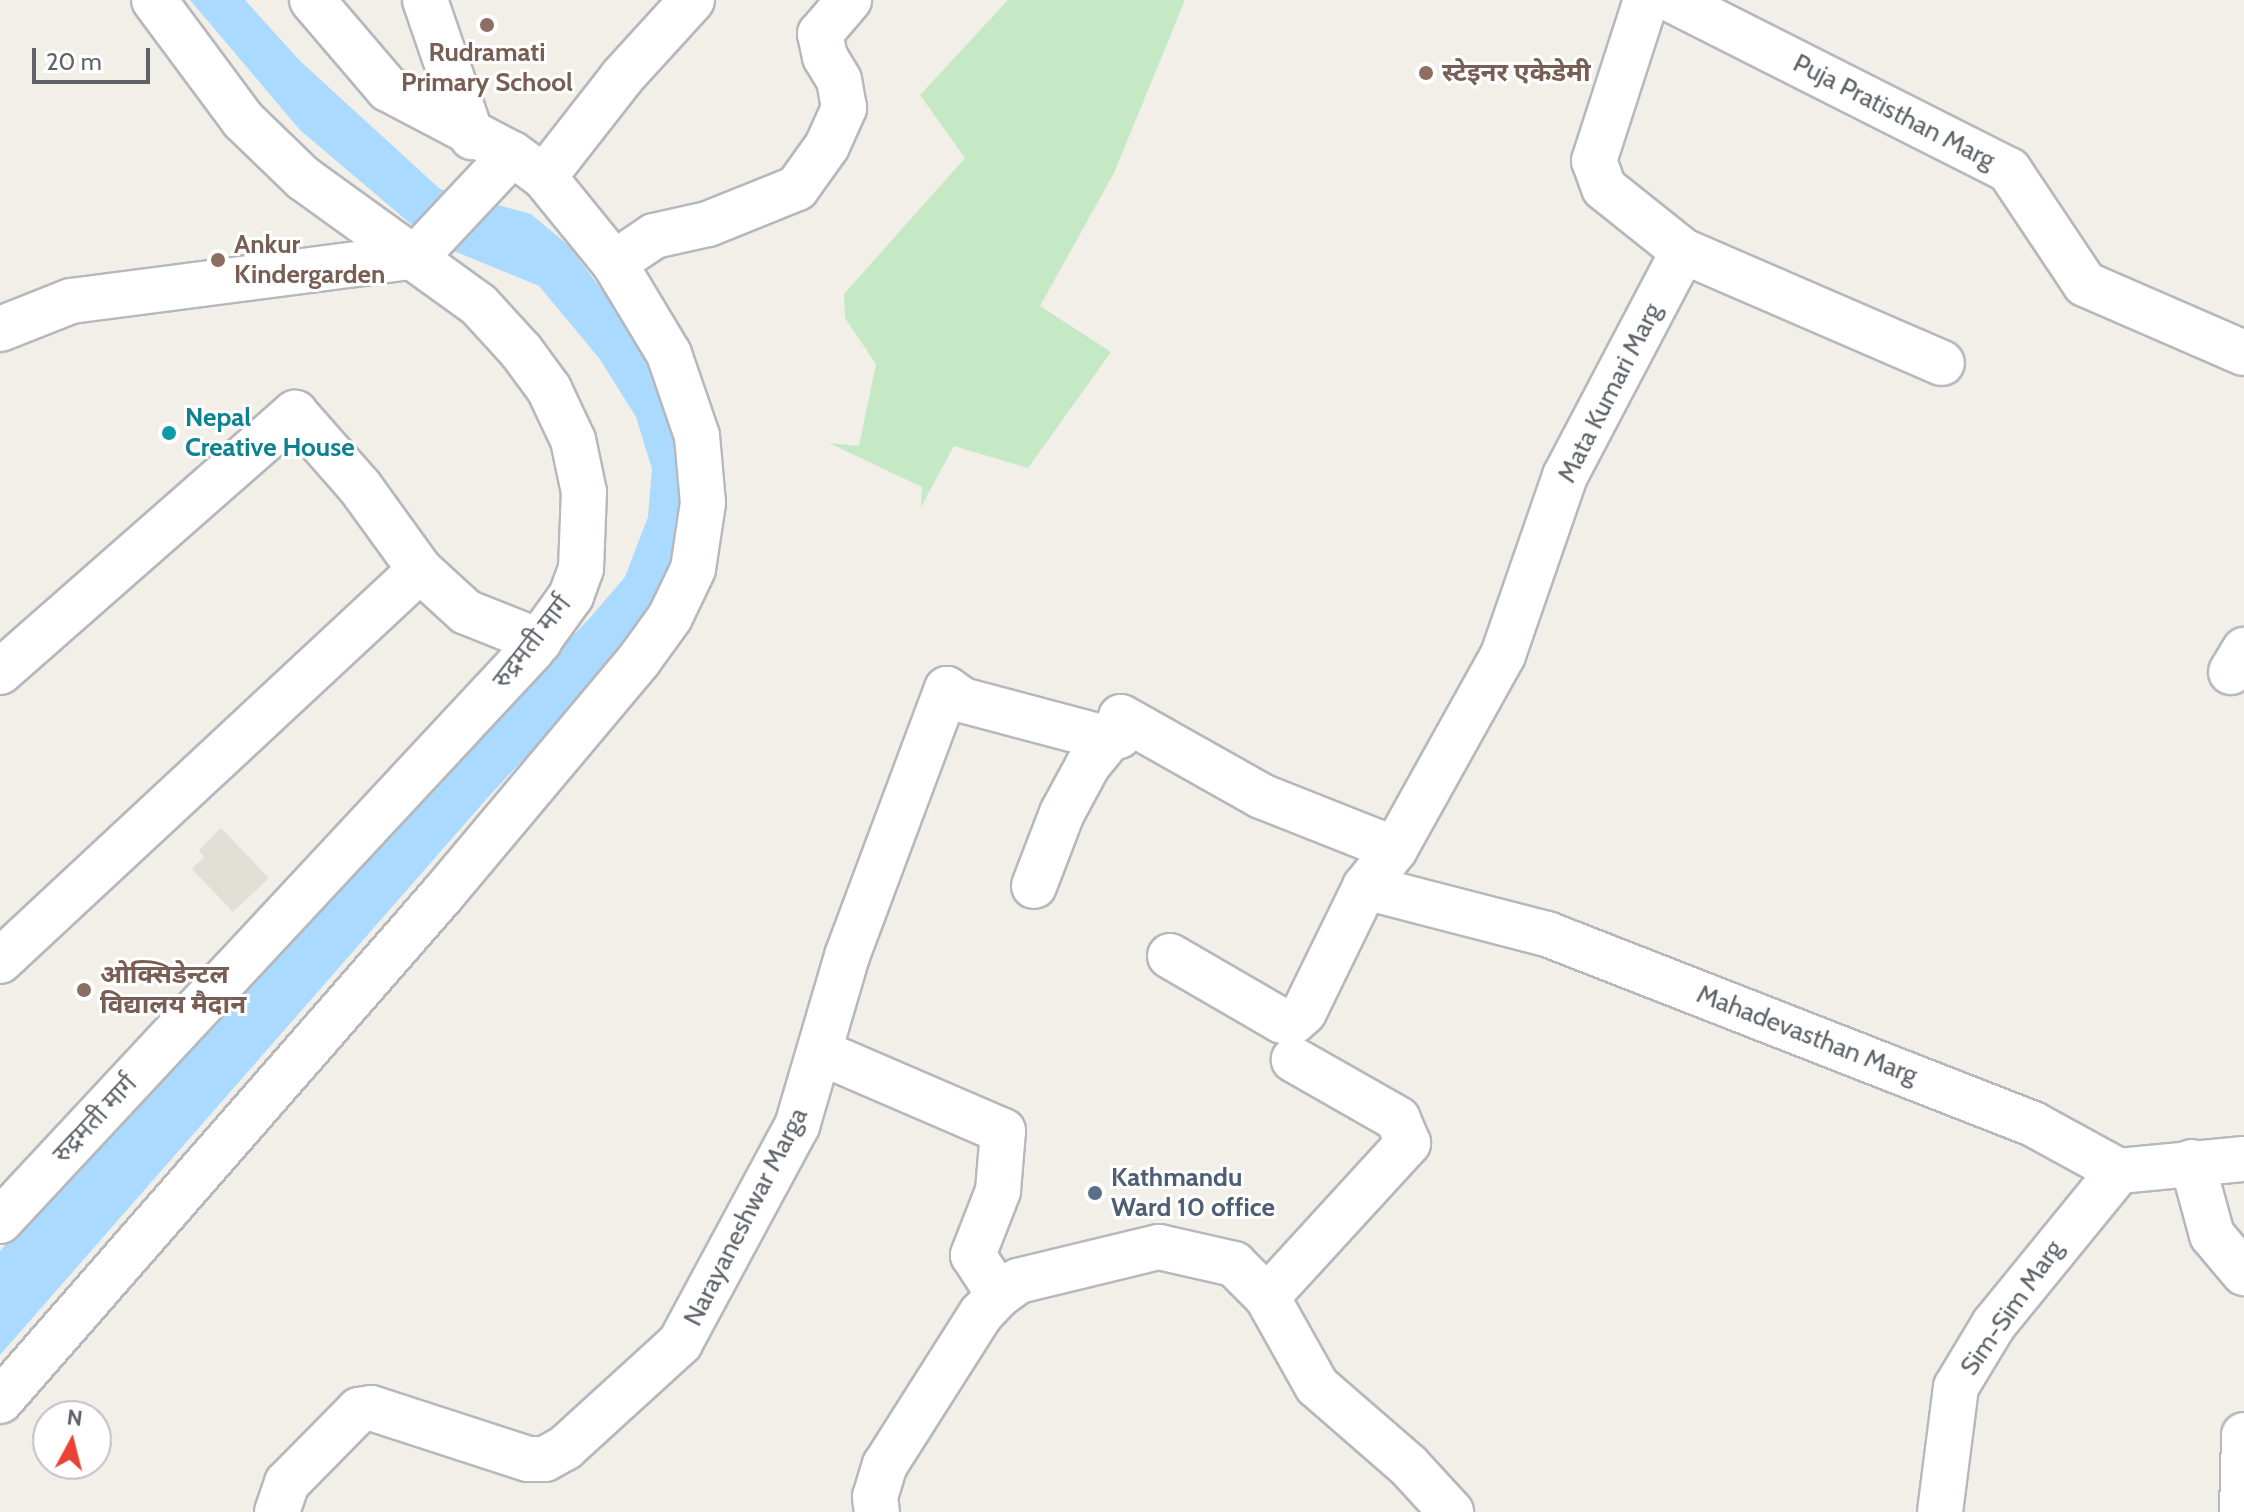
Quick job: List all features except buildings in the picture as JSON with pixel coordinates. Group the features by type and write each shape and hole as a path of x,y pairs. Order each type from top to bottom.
{"street":[{"name":"रुद्रमती मार्ग","path":"0,1221 539,641 571,596 581,569 584,492 573,440 549,389 521,351 479,305 417,251 304,179 243,120 154,0"},
{"path":"0,1401 442,895 670,617 693,569 703,503 697,436 669,354 614,263 516,169 472,137 388,89 312,0"},
{"path":"425,0 472,137"},
{"path":"0,329 71,301 417,251 622,77 692,0"},
{"path":"614,263 654,236 708,224 797,188 827,146 844,108 839,80 825,57 820,34 849,0"},
{"path":"1646,0 1594,161 1604,188 1683,251 1942,363"},
{"name":"Puja Pratisthan Marg","path":"1672,0 2009,170 2085,284 2244,353"},
{"name":"Mata Kumari Marg","path":"1170,956 1282,1021 1294,1021 1304,1012 1343,939 1365,887 1395,849 1503,655 1565,476 1683,251"},
{"path":"0,672 295,413 360,487 420,570 466,612 539,641"},
{"path":"0,961 420,570"},
{"name":"Narayaneshwar Marga","path":"277,1512 287,1483 359,1410 371,1408 528,1459 545,1459 565,1448 680,1343 797,1126 822,1053 847,956 947,689 962,700 976,700 1109,739"},
{"path":"1034,886 1062,813 1088,765 1109,739 1119,736 1121,717 1261,796 1395,849"},
{"name":"Mahadevasthan Marg","path":"1365,887 1562,940 2033,1124 2119,1171"},
{"path":"822,1053 1003,1131 998,1191 973,1255 999,1295"},
{"path":"1267,1297 1408,1143 1398,1119 1294,1060"},
{"path":"2119,1171 2244,1159"},
{"path":"2192,1162 2212,1235 2244,1273"},
{"name":"Sim-Sim Marg","path":"1940,1512 1956,1387 1994,1324 2119,1171"},
{"path":"877,1512 875,1497 885,1465 981,1314 999,1295 1018,1281 1159,1247 1234,1264 1267,1297 1317,1386 1408,1465 1451,1512"},
{"path":"2242,1512 2244,1435"}],"shaded area":[{"path":"221,828 269,878 233,912 192,869 204,857 199,850"}],"green space":[{"path":"1008,0 1185,0 1114,173 1040,306 1111,352 1028,468 954,446 921,507 922,487 829,443 859,446 876,364 845,318 844,294 965,158 920,95"}],"water":[{"path":"190,0 245,0 300,61 440,189 531,214 568,245 630,327 682,423 681,556 618,658 490,795 0,1355 0,1251 162,1060 588,620 625,577 648,517 652,469 636,417 599,358 539,286 432,242 300,130"}],"place":[{"name":"Rudramati Primary School","path":"487,25"},
{"name":"स्टेइनर एकेडेमी","path":"1426,73"},
{"name":"Ankur Kindergarden","path":"218,260"},
{"name":"Nepal Creative House","path":"169,433"},
{"name":"ओक्सिडेन्टल विद्यालय मैदान","path":"84,990"},
{"name":"Kathmandu Ward 10 office","path":"1095,1193"}]}
